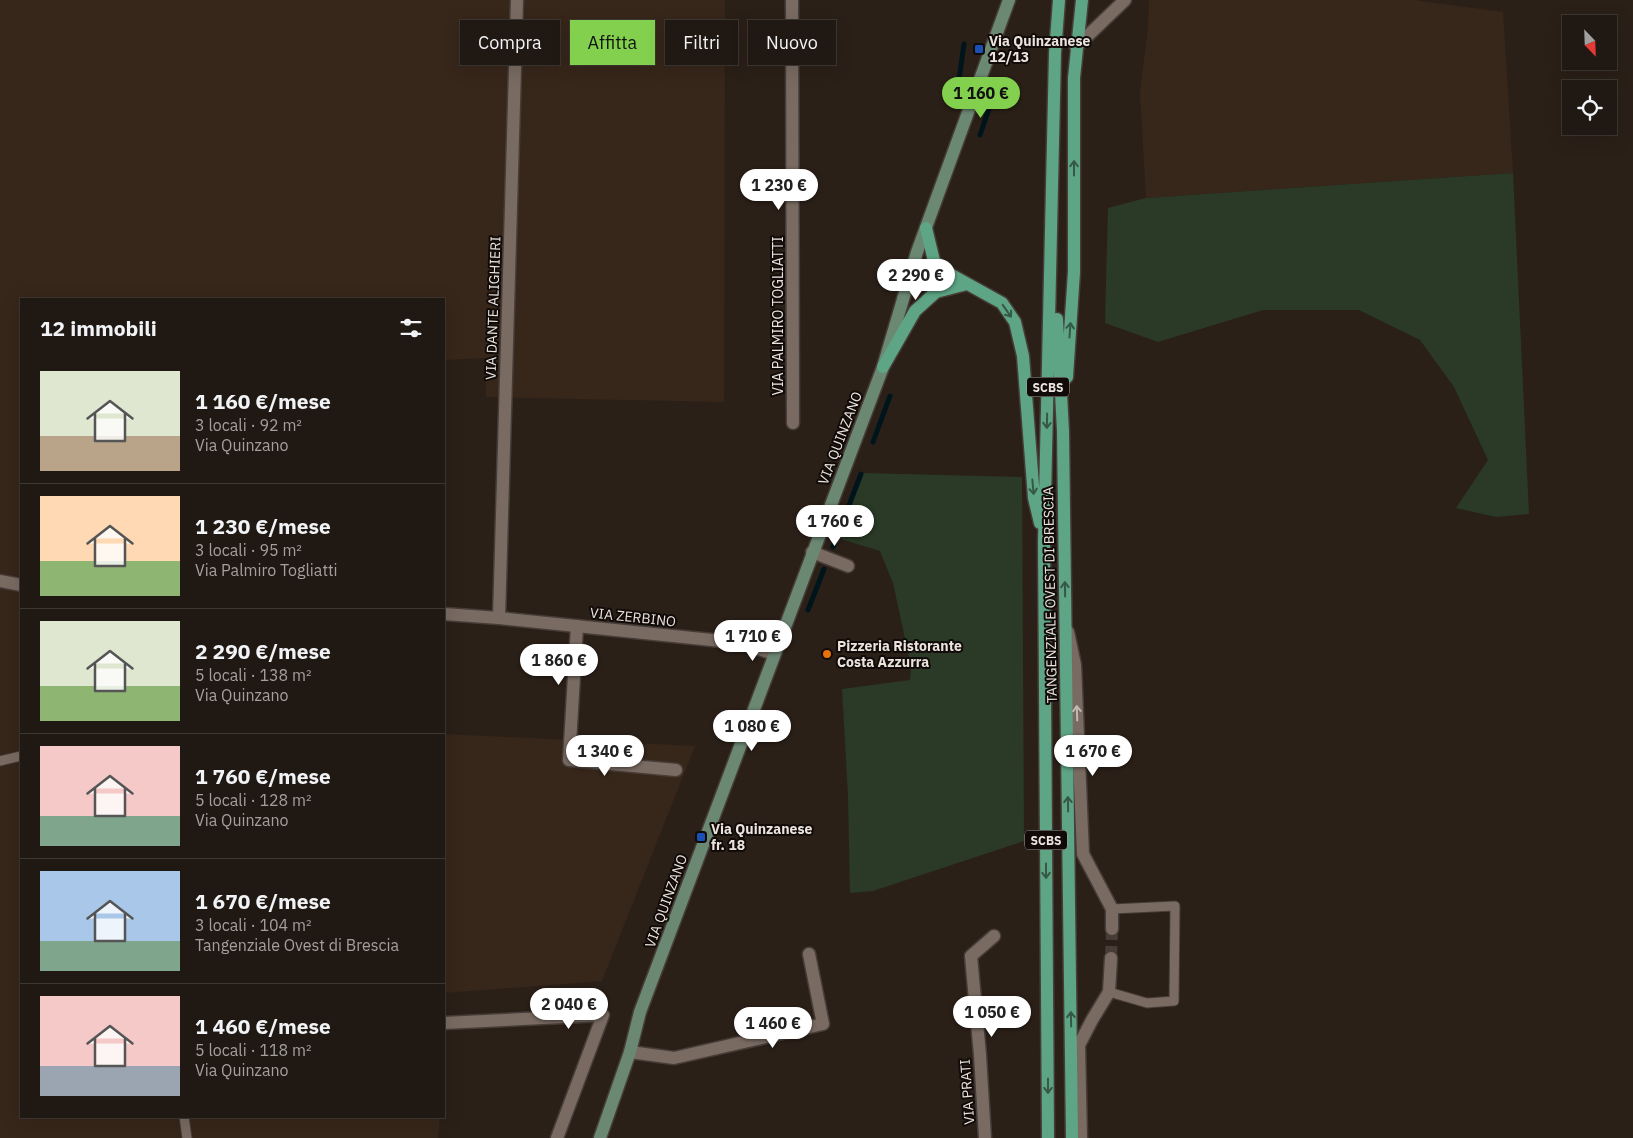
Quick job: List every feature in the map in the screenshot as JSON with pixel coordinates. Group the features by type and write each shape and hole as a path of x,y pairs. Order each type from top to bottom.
{"main road":[{"name":"TANGENZIALE OVEST DI BRESCIA","path":"1048,1138 1044,542 1055,53 1058,0"},
{"path":"1063,431 1074,272 1074,78 1082,0"},
{"path":"926,228 934,261 946,272 1002,303 1015,322 1023,356 1034,498 1044,542"},
{"name":"TANGENZIALE OVEST DI BRESCIA","path":"1052,232 1063,431 1072,1138"},
{"path":"883,367 915,311 936,292 967,284"}],"street":[{"name":"VIA DANTE ALIGHIERI","path":"498,618 516,0"},
{"name":"VIA PALMIRO TOGLIATTI","path":"792,0 793,423"},
{"name":"VIA QUINZANO","path":"600,1138 630,1052 640,1012 883,367 917,252 1010,0"},
{"path":"1076,47 1125,0"},
{"path":"812,552 848,566"},
{"path":"0,581 20,585"},
{"name":"VIA ZERBINO","path":"445,614 741,643 774,654"},
{"path":"1066,621 1076,665 1083,854 1112,909 1112,929"},
{"name":"VIA ZERBINO","path":"576,626 569,760 676,770"},
{"name":"VIA PRATI","path":"985,1138 971,956 994,936"},
{"path":"630,1052 674,1058 823,1024 809,954"},
{"path":"1081,1138 1079,1045 1109,992 1110,958"},
{"path":"445,1023 603,1015 557,1138"}],"lane":[{"path":"0,761 20,756"},
{"path":"1109,992 1147,1003 1174,1001 1175,906 1112,909"},
{"path":"184,1118 187,1138"}],"shaded area":[{"path":"0,0 725,0 725,20 665,20 665,65 725,65 724,402 486,397 485,358 445,360 445,298 20,298 20,1118 440,1118 438,1138 0,1138"},
{"path":"1149,0 1413,0 1503,12 1513,173 1146,198 1140,92 1148,28"},
{"path":"445,734 695,746 602,981 445,993"}],"green space":[{"path":"1513,173 1529,514 1496,517 1456,508 1488,460 1454,387 1420,340 1359,310 1263,310 1158,342 1105,323 1108,208 1146,198"},
{"path":"862,473 1022,477 1024,841 873,891 850,893 848,795 842,689 910,680 911,666 893,583 880,551 841,539"}],"waterway":[{"path":"958,87 964,44"},
{"path":"980,135 991,103"},
{"path":"873,442 890,396"},
{"path":"833,547 861,474"},
{"path":"808,610 824,569"}],"tunnel":[{"path":"1111,958 1112,929"}],"place":[{"name":"Via Quinzanese 12/13","path":"979,49"},
{"name":"Pizzeria Ristorante Costa Azzurra","path":"827,654"},
{"name":"Via Quinzanese fr. 18","path":"701,837"}]}
